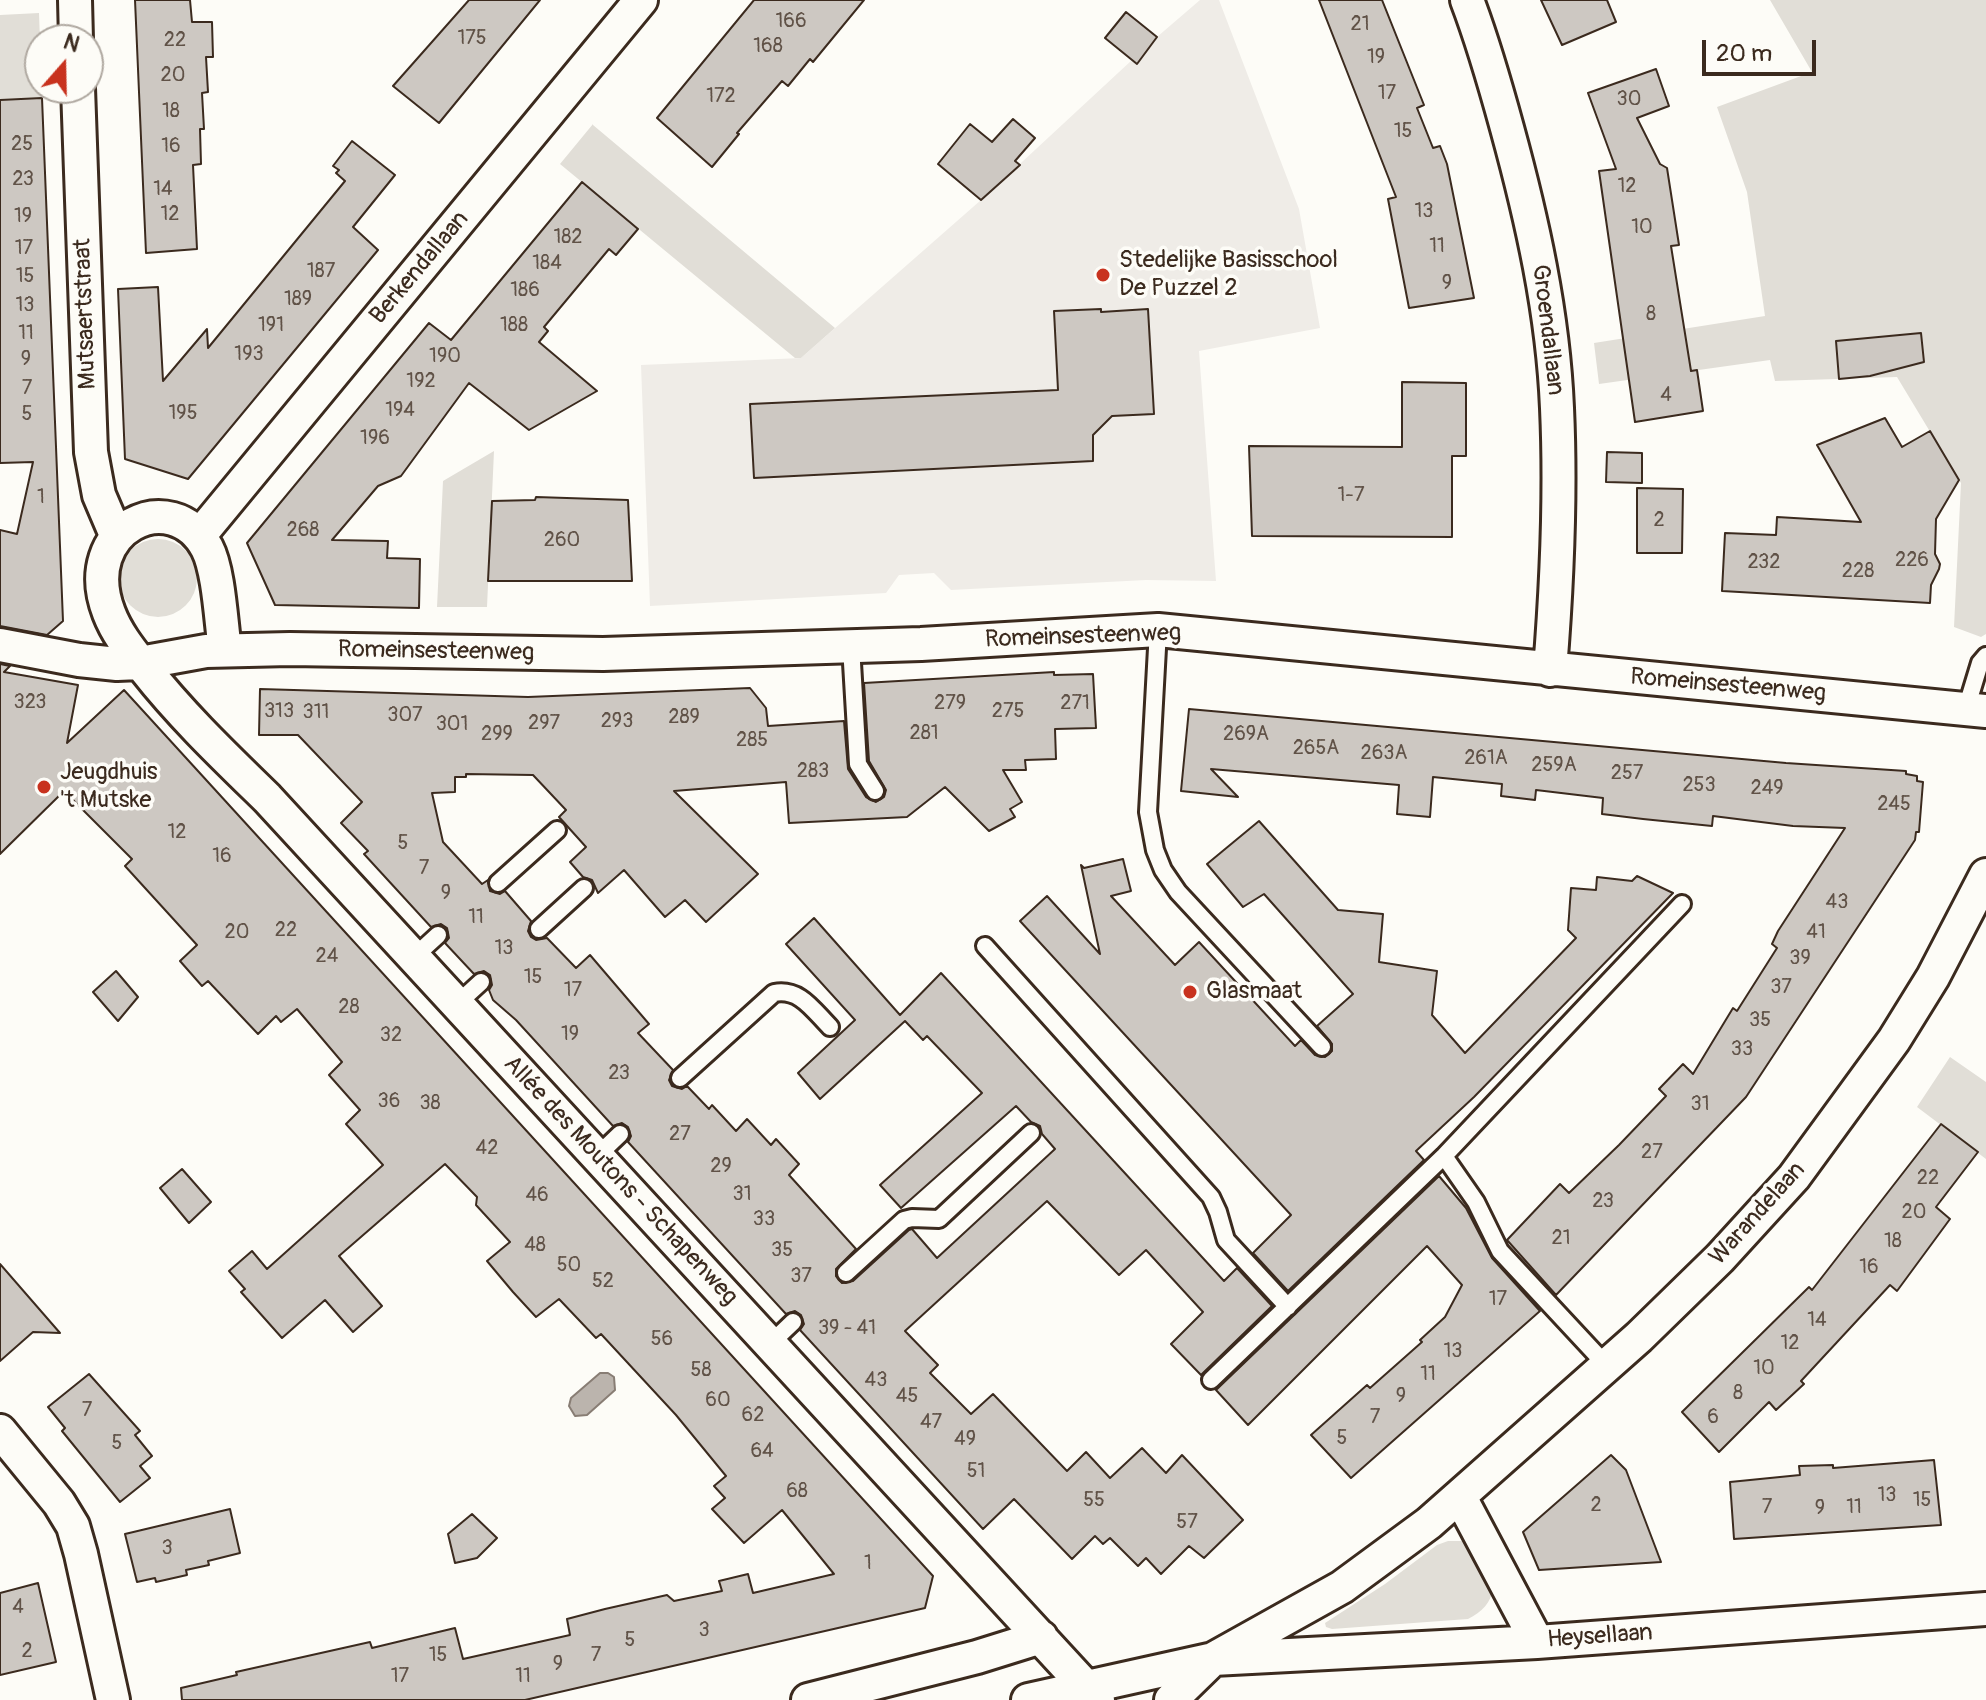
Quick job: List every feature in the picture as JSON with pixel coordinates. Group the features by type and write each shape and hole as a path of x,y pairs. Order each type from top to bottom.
{"street":[{"path":"75,0 76,24"},
{"name":"Berkendallaan","path":"199,536 641,0"},
{"name":"Groendallaan","path":"1467,0 1488,57 1521,178 1543,281 1557,405 1559,479 1550,670"},
{"name":"Mutsaertstraat","path":"79,104 91,452 99,495 116,535"},
{"path":"140,663 119,636 108,611 101,570 105,552 116,535 132,523 151,518 169,519 185,525 199,536 209,551 225,650"},
{"name":"Romeinsesteenweg","path":"0,645 98,663 140,663 189,653 225,650 603,654 851,646 1158,630 1976,710"},
{"name":"Allée des Moutons - Schapenweg","path":"140,663 190,724 267,798 597,1156 782,1333 1092,1693"},
{"name":"Warandelaan","path":"1028,1700 1092,1693 1213,1659 1342,1587 1460,1497 1607,1366 1720,1258 1794,1177 1894,1040 1933,977 1986,875"},
{"path":"0,1431 59,1503 73,1526 113,1700"},
{"path":"1460,1497 1537,1642"},
{"name":"Heysellaan","path":"1213,1659 1537,1642 1986,1609"},
{"path":"808,1700 977,1657 1041,1637"},
{"name":"Warandelaan","path":"1171,1700 1213,1659"}],"lane":[{"path":"1158,630 1148,812 1155,850 1163,870 1178,892 1322,1047"},
{"path":"851,646 858,764 875,791"},
{"path":"1976,710 1980,663 1986,656"},
{"path":"498,883 557,830"},
{"path":"539,929 584,888"},
{"path":"1211,1380 1444,1156 1682,904"},
{"path":"414,957 438,935"},
{"path":"985,946 1211,1197 1226,1240 1288,1307"},
{"path":"457,1004 481,982"},
{"path":"680,1078 774,993 783,991 800,996 830,1027"},
{"path":"846,1273 904,1220 939,1219 1031,1133"},
{"path":"597,1156 620,1134"},
{"path":"1444,1156 1476,1202 1500,1251 1607,1366"}],"shaded area":[{"name":"Stedelijke Basisschool De Puzzel 2","path":"1200,0 1219,0 1299,209 1320,328 1199,351 1216,581 1146,580 951,590 934,573 899,575 886,593 650,606 641,365 801,358 981,200 1132,60 1137,64 1157,37"},
{"path":"1770,0 1986,0 1986,634 1981,637 1954,627 1961,483 1897,377 1775,381 1770,360 1599,384 1594,343 1765,316 1747,192 1717,107 1812,72"},
{"path":"39,13 39,24 24,24 24,98 0,99 0,15"},
{"path":"593,124 835,328 801,358 795,358 560,164"},
{"path":"494,451 487,607 437,607 443,481"},
{"path":"158,539 173,542 190,556 197,578 194,593 180,610 158,617 143,614 126,600 119,578 122,563 136,546"},
{"path":"1950,1057 1986,1082 1986,1159 1917,1107"},
{"path":"600,1373 614,1377 615,1390 587,1415 575,1416 569,1406 571,1398"},
{"path":"1448,1541 1470,1544 1493,1588 1488,1603 1478,1613 1468,1619 1326,1627 1325,1623 1437,1545"}],"building":[{"path":"135,0 190,0 192,22 212,22 213,57 206,57 208,92 202,93 204,129 200,129 201,164 193,165 197,249 146,253"},
{"path":"469,0 540,0 439,123 393,86"},
{"path":"754,0 864,0 813,62 810,59 788,86 782,81 712,167 657,118"},
{"path":"1319,0 1382,0 1424,105 1417,108 1433,148 1440,146 1447,164 1474,298 1409,308 1388,199 1396,197"},
{"path":"1541,0 1607,0 1616,22 1562,45"},
{"path":"1126,12 1157,37 1137,64 1105,38"},
{"path":"1656,69 1669,106 1637,118 1660,164 1667,168 1679,245 1671,246 1691,371 1697,370 1703,411 1635,422 1599,171 1616,169 1588,93"},
{"path":"24,99 24,104 42,104 63,621 47,635 0,626 0,530 17,534 33,462 0,463 0,100"},
{"path":"1013,119 1035,138 1015,161 1020,165 981,200 938,164 970,124 992,142"},
{"path":"352,141 395,175 353,227 378,250 188,479 125,459 118,289 158,287 163,381 207,329 208,348 345,181 333,166"},
{"path":"582,182 638,229 616,255 609,249 544,327 548,331 539,342 597,391 529,430 469,383 401,476 378,486 332,540 388,541 387,558 420,559 419,608 275,605 247,543 429,323 451,340"},
{"path":"1101,309 1101,312 1148,309 1154,414 1112,416 1093,435 1093,461 754,478 750,404 1058,390 1054,311"},
{"path":"1921,333 1924,362 1870,376 1839,379 1836,341"},
{"path":"1402,382 1466,383 1466,456 1452,456 1452,537 1252,536 1249,446 1402,447"},
{"path":"1885,418 1902,447 1930,431 1959,480 1936,519 1935,554 1940,564 1931,585 1930,603 1722,591 1725,533 1776,535 1777,517 1861,522 1817,445"},
{"path":"1607,452 1642,453 1642,483 1606,482"},
{"path":"1637,488 1683,489 1682,553 1637,553"},
{"path":"536,497 628,500 632,581 488,581 492,501 535,500"},
{"path":"0,664 10,666 4,672 78,685 67,743 124,690 933,1576 925,1608 525,1700 182,1700 181,1688 237,1675 236,1672 370,1642 372,1648 455,1628 463,1659 570,1635 567,1619 605,1609 667,1595 674,1601 722,1591 719,1581 748,1574 753,1593 834,1574 782,1510 744,1543 712,1509 725,1498 714,1486 726,1476 676,1415 601,1334 596,1338 559,1299 536,1317 513,1292 487,1261 510,1242 476,1205 477,1197 445,1164 339,1256 382,1306 353,1332 325,1300 282,1338 241,1292 245,1289 229,1271 252,1251 267,1269 383,1165 346,1124 360,1110 329,1075 342,1062 297,1009 281,1022 276,1016 258,1034 208,981 202,986 180,961 197,945 125,866 132,859 64,791 0,854"},
{"path":"1054,672 1054,675 1093,674 1096,728 1055,729 1056,759 1025,760 1026,770 1003,770 1022,802 1010,809 1015,817 989,831 945,787 907,817 789,823 786,782 674,791 758,874 706,922 685,900 665,917 624,870 598,893 592,880 583,877 570,862 586,847 559,817 566,810 533,775 466,774 466,777 455,777 455,792 432,793 443,842 482,884 488,880 490,891 500,894 505,891 531,921 528,931 531,937 536,940 547,938 576,968 590,955 649,1024 638,1033 673,1070 669,1080 672,1086 682,1089 687,1086 709,1109 712,1105 736,1131 747,1119 771,1145 776,1139 799,1164 789,1175 856,1249 836,1269 836,1276 842,1283 853,1281 912,1229 937,1258 1055,1149 1042,1134 1040,1126 1031,1122 1016,1106 901,1208 880,1185 982,1093 927,1036 923,1040 905,1021 820,1099 798,1073 855,1020 786,944 814,918 900,1015 941,973 1224,1281 1237,1268 1272,1306 1201,1375 1171,1344 1203,1312 1146,1250 1119,1275 1047,1201 905,1331 938,1365 930,1373 971,1414 993,1394 1067,1471 1086,1452 1110,1478 1142,1448 1166,1473 1182,1455 1243,1520 1204,1558 1189,1546 1161,1574 1146,1558 1138,1566 1110,1538 1103,1544 1095,1536 1072,1559 1014,1499 983,1529 800,1330 804,1324 801,1315 795,1311 786,1314 628,1142 631,1136 628,1127 622,1123 613,1126 516,1020 493,1000 489,990 492,985 490,975 484,971 474,974 445,943 449,938 447,928 441,924 431,927 364,854 368,851 341,823 362,802 298,735 259,735 260,689 528,697 750,688 766,708 768,726 844,721 848,769 866,797 876,802 884,797 886,790 869,761 864,683"},
{"path":"1189,709 1906,771 1906,774 1917,776 1917,781 1923,782 1919,832 1916,832 1915,840 1746,1097 1556,1295 1507,1240 1560,1184 1569,1193 1619,1145 1666,1096 1659,1089 1683,1064 1693,1074 1733,1008 1737,1011 1777,948 1772,944 1778,931 1845,828 1793,826 1713,816 1712,826 1602,814 1603,798 1536,790 1535,800 1501,796 1502,784 1433,777 1430,817 1397,814 1399,785 1211,769 1238,797 1181,791"},
{"path":"1259,821 1338,910 1383,914 1379,962 1437,971 1432,1015 1465,1053 1576,938 1568,930 1571,888 1596,890 1597,877 1632,881 1637,876 1673,893 1474,1097 1416,1151 1424,1160 1288,1291 1253,1253 1291,1215 1020,921 1047,896 1100,954 1081,865 1084,868 1123,859 1131,891 1111,896 1175,965 1199,942 1295,1046 1301,1040 1315,1055 1325,1057 1332,1051 1332,1044 1317,1026 1353,994 1264,894 1243,907 1207,864"},
{"path":"116,971 138,997 118,1021 93,992"},
{"path":"1941,1124 1978,1152 1936,1207 1950,1219 1897,1291 1890,1285 1801,1381 1804,1384 1776,1410 1769,1402 1719,1452 1682,1412 1809,1287 1812,1290"},
{"path":"182,1169 211,1202 189,1223 160,1188"},
{"path":"1439,1176 1466,1208 1492,1258 1540,1311 1351,1478 1311,1435 1367,1385 1370,1388 1445,1317 1462,1285 1427,1246 1248,1425 1216,1390"},
{"path":"0,1264 60,1333 33,1332 0,1361"},
{"path":"89,1374 140,1431 135,1435 152,1456 140,1466 150,1478 120,1502 62,1431 65,1428 48,1407"},
{"path":"1611,1455 1626,1470 1661,1562 1539,1570 1523,1532"},
{"path":"1934,1460 1941,1525 1734,1539 1730,1482 1800,1475 1799,1466 1833,1465 1833,1468"},
{"path":"230,1509 240,1553 186,1570 187,1575 156,1582 155,1578 137,1582 125,1534"},
{"path":"472,1514 497,1538 477,1558 455,1563 448,1534"},
{"path":"38,1583 56,1662 0,1675 0,1593"}],"place":[{"name":"Stedelijke Basisschool De Puzzel 2","path":"1103,275"},
{"name":"Jeugdhuis 't Mutske","path":"44,787"},
{"name":"Glasmaat","path":"1190,992"}]}
